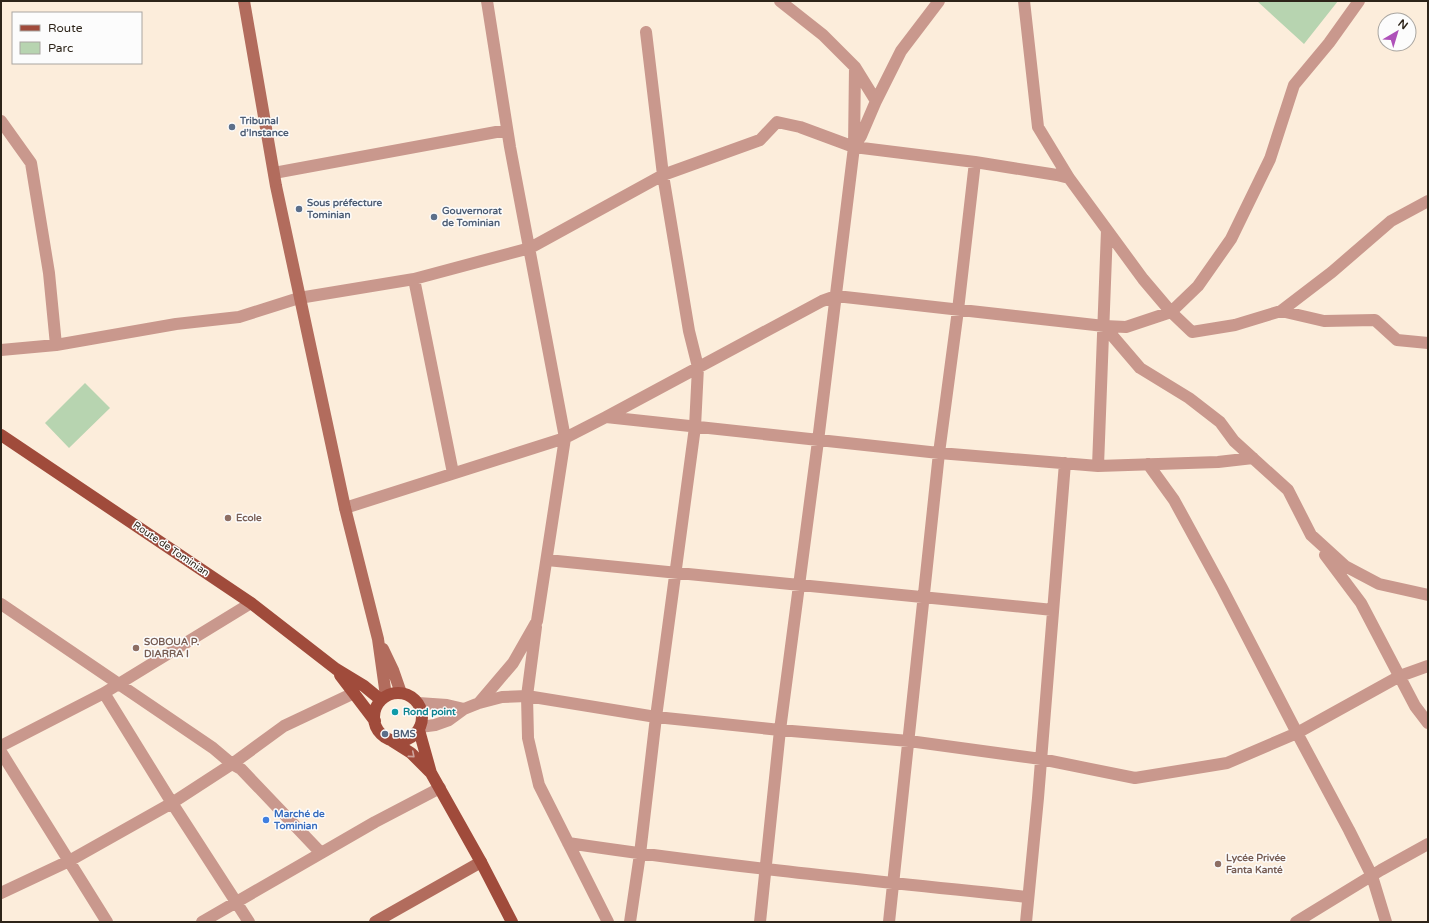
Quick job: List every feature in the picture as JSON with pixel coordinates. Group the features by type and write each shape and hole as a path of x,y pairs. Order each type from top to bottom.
{"main road":[{"name":"Route de Tominian","path":"1,435 251,603 336,669"},
{"path":"336,669 375,721"},
{"path":"336,669 383,698"},
{"path":"391,740 406,740 415,735 419,729 422,717 418,703 413,698 401,693 396,693 383,698 375,711 375,721 378,731 382,735 411,753 431,773 481,862 512,922"},
{"path":"419,729 431,773"}],"street":[{"path":"244,1 274,174 299,298 345,508 378,639 383,698"},
{"path":"486,1 507,130 565,438 527,696 528,738 539,785 608,922"},
{"path":"780,1 823,35 855,66 876,101"},
{"path":"854,147 861,136 876,101 901,51 939,1"},
{"path":"1024,1 1038,127 1069,178 1143,279 1171,312 1192,332 1235,325 1282,311 1332,272 1391,221 1428,201"},
{"path":"345,508 565,438 822,301 836,296 1104,326 1126,327 1171,312 1198,286 1232,239 1270,159 1294,85 1329,43 1359,1"},
{"path":"630,922 695,427 698,367 689,331 664,175 646,32"},
{"path":"760,922 780,730 818,441 854,147 855,66"},
{"path":"1,121 31,163 49,273 56,345"},
{"path":"1,350 56,345 176,324 239,317 299,298 414,278 530,248 664,175 760,140 777,122 800,126 854,147 975,162 1069,178"},
{"path":"274,174 507,130"},
{"path":"889,922 939,453 958,310 975,162"},
{"path":"1098,466 1107,230"},
{"path":"414,278 453,474"},
{"path":"1282,311 1324,321 1375,320 1398,340 1428,343"},
{"path":"1104,326 1140,368 1189,398 1220,422 1234,441 1288,490 1310,535 1361,603 1416,706 1428,723"},
{"path":"606,417 818,441 1098,466 1218,462 1253,458"},
{"path":"1026,922 1065,463"},
{"path":"1148,464 1174,500 1350,830 1372,876 1386,922"},
{"path":"1310,535 1345,566 1379,584 1428,595"},
{"path":"547,560 1053,610"},
{"path":"1,746 104,693 118,683 251,603"},
{"path":"1,604 213,748 240,769 321,853"},
{"path":"478,702 512,663 537,621"},
{"path":"378,639 393,670 401,693"},
{"path":"419,729 449,720 464,709 478,702 502,697 527,696 656,717 780,730 909,741 1041,759 1135,778 1227,763 1297,733 1400,676 1428,666"},
{"path":"104,693 172,803 249,922"},
{"path":"1,893 69,861 172,803 232,764 284,726 354,693"},
{"path":"418,703 447,705 464,709"},
{"path":"1,752 107,922"},
{"path":"202,922 375,822 440,788"},
{"path":"568,843 640,854 765,869 1028,897"},
{"path":"1296,922 1428,844"},
{"path":"375,922 481,862"}],"green space":[{"path":"1257,1 1338,1 1304,44"},
{"path":"85,383 110,408 69,448 45,423"}],"place":[{"name":"Tribunal d’Instance","path":"232,127"},
{"name":"Sous préfecture Tominian","path":"299,209"},
{"name":"Gouvernorat de Tominian","path":"434,217"},
{"name":"Ecole","path":"228,518"},
{"name":"SOBOUA P. DIARRA I","path":"136,648"},
{"name":"Rond point","path":"395,712"},
{"name":"BMS","path":"385,734"},
{"name":"Marché de Tominian","path":"266,820"},
{"name":"Lycée Privée Fanta Kanté","path":"1218,864"}]}
